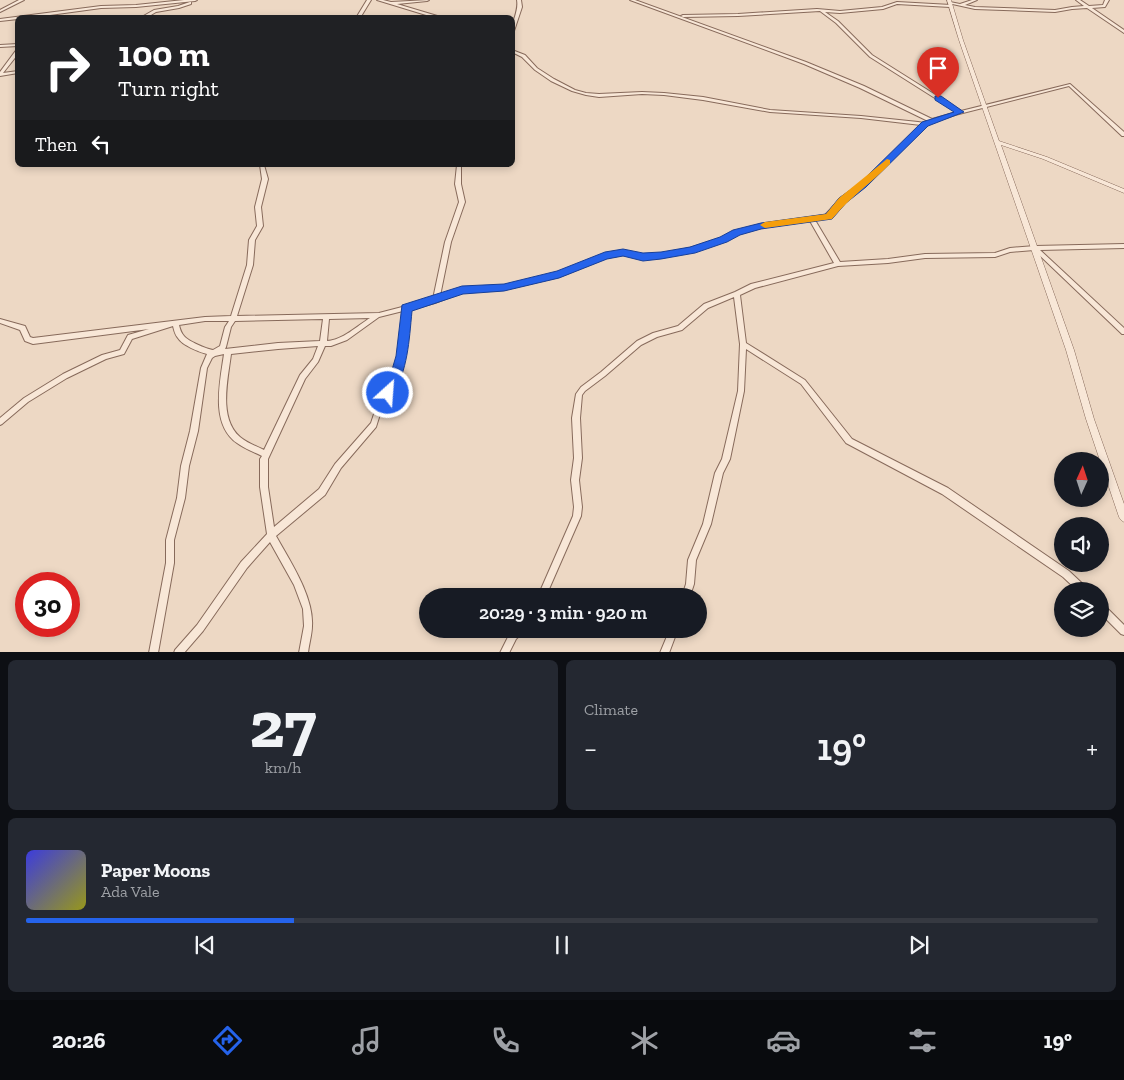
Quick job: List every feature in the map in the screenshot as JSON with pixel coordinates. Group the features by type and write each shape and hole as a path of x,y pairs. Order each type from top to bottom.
{"street":[{"path":"0,11 22,0"},
{"path":"41,15 101,7 136,6 196,0"},
{"path":"148,15 155,11 181,6 196,0"},
{"path":"360,15 369,0"},
{"path":"378,0 432,15"},
{"path":"391,3 424,0"},
{"path":"515,22 520,7 519,0"},
{"path":"632,0 805,63 932,121"},
{"path":"960,6 975,0"},
{"path":"1078,0 1124,32"},
{"path":"678,16 859,10 883,8 897,3 950,3 960,6 1055,12 1105,6 1107,0"},
{"path":"950,3 1035,248 1124,517"},
{"path":"822,11 837,22 871,56 960,112"},
{"path":"0,20 15,18"},
{"path":"0,46 15,45"},
{"path":"515,52 529,59 535,68 556,81 587,95 655,94 693,97 774,111 810,112 874,118 899,123 925,124"},
{"path":"0,75 15,54"},
{"path":"0,75 15,72"},
{"path":"176,323 179,337 185,342 207,352 228,352 278,346 322,345 346,338 370,319 379,315 436,300 462,290 504,288 559,275 605,256 623,253 643,257 661,256 672,252 691,250 761,226 829,216 842,200 863,185 925,124 960,112 986,108 1070,85 1124,135"},
{"path":"998,142 1045,158 1124,191"},
{"path":"153,652 170,563 170,540 181,498 185,466 194,431 204,368 209,356 223,347 228,327 250,265 252,240 260,226 258,207 265,179 262,167"},
{"path":"436,300 448,242 462,202 458,184 458,167"},
{"path":"811,219 838,264"},
{"path":"546,588 577,516 575,480 578,458 576,418 579,394 639,342 680,328 706,306 753,286 838,264 888,261 925,256 995,255 1010,250 1035,248 1124,246"},
{"path":"1035,248 1124,332"},
{"path":"689,588 692,560 707,524 719,473 726,459 742,391 743,344 737,294"},
{"path":"178,652 205,620 244,565 271,535 322,492 338,466 374,425 378,411 399,371 406,308"},
{"path":"0,322 20,326 23,328 27,339 33,341 205,319 379,315"},
{"path":"303,652 308,626 307,609 271,535 264,487 265,454 302,377 316,360 322,345 326,316"},
{"path":"0,422 26,400 65,376 104,357 122,352 130,337 176,323"},
{"path":"743,344 804,382 849,442 945,490 1066,574 1074,582"},
{"path":"228,352 224,389 224,422 235,439 265,454"},
{"path":"1109,616 1124,630"},
{"path":"504,652 512,638"},
{"path":"664,652 670,638"}],"slow traffic":[{"path":"765,225 829,216 842,200 863,185 887,162"}],"route":[{"path":"388,393 399,371 406,328 406,308 433,301 462,290 504,288 547,276 559,275 592,260 618,253 643,257 661,256 672,252 691,250 761,226 827,217 842,200 863,185 925,124 960,112 938,98"}]}
